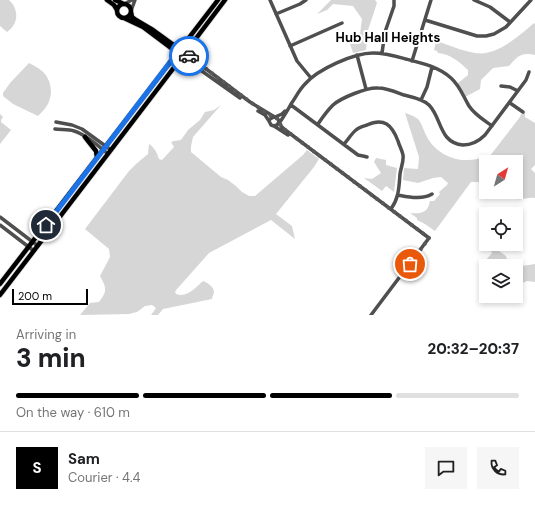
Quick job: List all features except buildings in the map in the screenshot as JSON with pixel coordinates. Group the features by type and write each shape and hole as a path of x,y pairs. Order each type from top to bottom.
{"main road":[{"path":"107,0 114,5 119,16 143,27 184,55"},
{"path":"115,0 129,6 132,17 149,26 178,51"},
{"path":"0,284 218,0"},
{"path":"0,295 225,0"},
{"path":"117,10 120,5 124,4"},
{"path":"124,18 128,17 131,11"},
{"path":"86,137 96,151 97,158"}],"street":[{"path":"124,4 132,0"},
{"path":"131,11 135,0"},
{"path":"270,0 297,61 311,78"},
{"path":"276,14 306,0"},
{"path":"382,53 385,32 394,6 394,0"},
{"path":"412,61 431,0"},
{"path":"474,0 490,7 510,22"},
{"path":"425,20 464,33 482,37 500,32 531,0"},
{"path":"290,46 342,23"},
{"path":"274,126 278,124 301,89 311,78 326,68 357,55 366,53 391,54 443,72 453,80 462,91 473,111 492,126"},
{"path":"184,55 250,102 278,119 282,127 301,142 429,238 371,315"},
{"path":"184,55 214,80 264,114 270,124 301,142"},
{"path":"357,55 366,89"},
{"path":"421,100 427,87 432,67"},
{"path":"318,124 336,102 366,89 382,88 421,100 428,104 448,138 460,144 468,144 480,140 492,126 526,80 529,72"},
{"path":"501,86 506,86 518,91"},
{"path":"510,102 523,112"},
{"path":"291,105 358,155 367,157"},
{"path":"269,121 271,118 282,114 288,109"},
{"path":"56,122 72,125 82,129 109,152"},
{"path":"344,144 356,130 372,123 380,122 389,125 394,133 403,156 398,195 391,209"},
{"path":"55,129 73,131 104,148"},
{"path":"398,195 420,198 432,194"},
{"path":"0,217 38,246"},
{"path":"0,225 34,251"}],"shaded area":[{"path":"0,0 9,0 16,12 16,21 7,32 0,26"},
{"path":"331,0 375,0 377,3 368,30 366,50 353,53 349,41 360,34 362,19 353,6 333,4 327,10 317,14"},
{"path":"534,23 535,55 526,54 517,57 509,66 493,68 481,80 480,89 465,97 457,84 468,75 468,70 458,61 434,50 436,41 475,53 491,52 507,44"},
{"path":"29,63 45,75 51,88 49,103 38,116 13,104 3,96 3,93 10,83"},
{"path":"221,105 193,137 191,152 221,177 228,180 249,196 255,196 307,150 319,159 276,214 292,226 295,239 271,220 209,253 175,292 176,294 184,295 203,281 213,288 214,292 212,299 163,309 158,315 151,315 156,308 152,305 145,306 137,312 129,314 80,315 90,303 99,302 104,295 105,287 100,276 110,257 109,249 85,229 129,171 148,154 149,144 156,151 159,159 162,160 174,147 171,142 181,140 188,130 200,120 205,112 214,110"},
{"path":"525,112 525,117 535,123 535,165 531,169 535,173 535,198 523,199 523,155 491,155 521,114"},
{"path":"405,113 420,121 430,142 439,151 456,159 470,160 479,158 479,182 471,182 435,231 417,220 417,218 410,213 421,213 426,210 430,201 434,201 440,194 439,192 448,183 441,177 418,183 403,180 404,168 418,169 419,157"},
{"path":"0,114 3,117 1,122 11,130 0,144"},
{"path":"376,158 386,160 386,165 397,168 394,192 386,186 382,191 364,178 372,179 381,173 374,162"},
{"path":"491,251 499,251 506,256 507,259 487,259 492,253"},
{"path":"535,264 535,282 527,281 523,283 523,266"}],"way so far":[{"path":"189,56 250,102 279,120 284,129 429,238 410,264"}],"district":[{"name":"Hub Hall Heights","path":"388,37"}],"route":[{"path":"46,225 180,49 189,56"}]}
